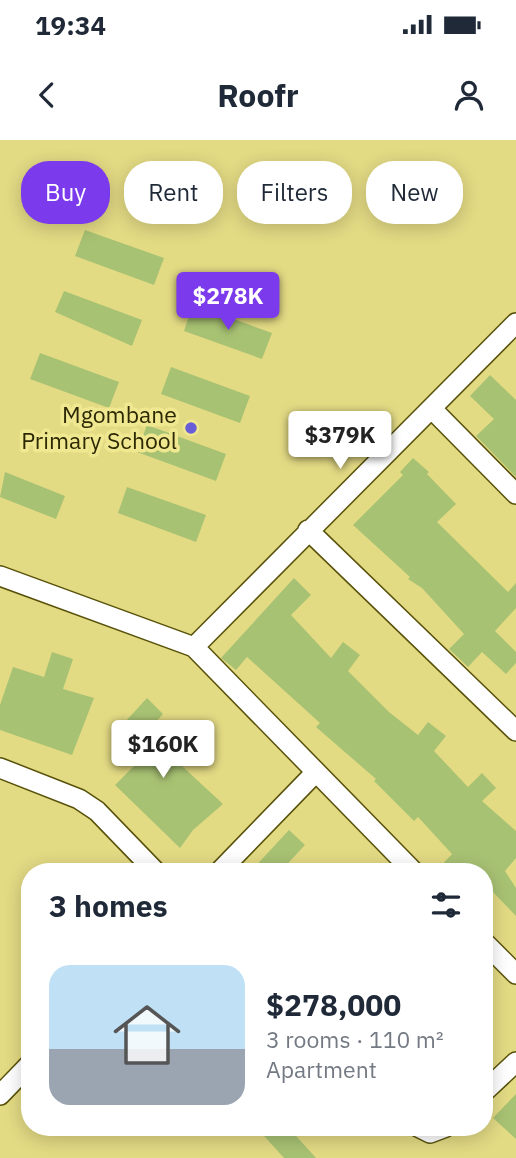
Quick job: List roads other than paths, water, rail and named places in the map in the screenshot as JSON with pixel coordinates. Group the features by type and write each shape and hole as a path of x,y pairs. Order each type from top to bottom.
{"street":[{"path":"194,647 516,323"},
{"path":"432,409 516,494"},
{"path":"309,530 516,732"},
{"path":"0,576 194,647 405,863"},
{"path":"0,768 79,799 97,811 147,863"},
{"path":"228,863 315,773"},
{"path":"493,951 516,974"},
{"path":"493,1084 516,1062"},
{"path":"0,1095 21,1073"}],"place":[{"name":"Mgombane Primary School","path":"191,428"}]}
